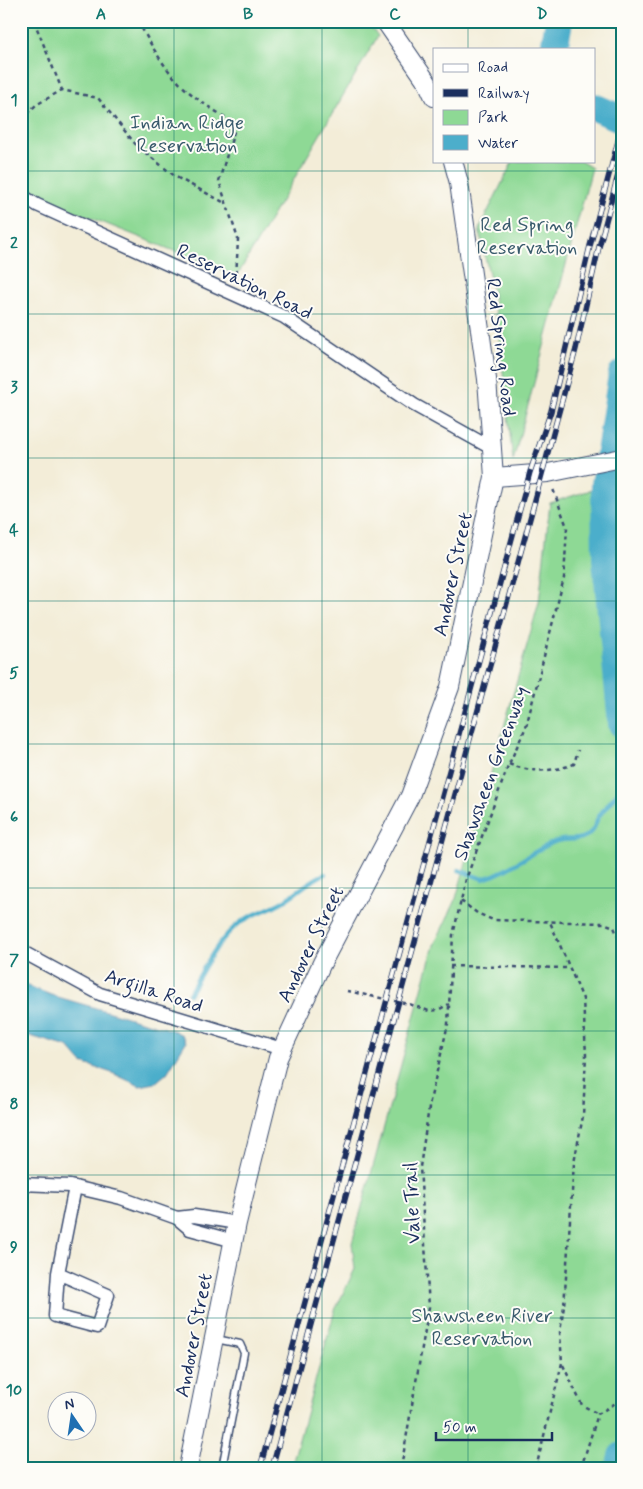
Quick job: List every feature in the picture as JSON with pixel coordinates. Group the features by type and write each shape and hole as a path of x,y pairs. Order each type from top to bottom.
{"main road":[{"path":"385,21 427,82 433,95"},
{"name":"Red Spring Road","path":"454,162 459,183 487,379 493,449"},
{"name":"Andover Street","path":"188,1468 234,1242 236,1223 282,1050 322,963 410,796 450,687 494,477 493,449"},
{"path":"494,477 548,474 622,458"}],"street":[{"name":"Reservation Road","path":"21,195 37,205 284,317 414,405 493,449"},
{"name":"Argilla Road","path":"21,951 100,994 282,1050"},
{"path":"21,1184 75,1188 121,1198 177,1218 190,1229 234,1242"},
{"path":"58,1274 108,1295 96,1327 55,1316 58,1274 75,1188"},
{"path":"177,1218 194,1216 236,1223"}],"lane":[{"path":"214,1339 240,1344 244,1353 222,1468"}],"path":[{"path":"34,21 62,90"},
{"path":"138,21 151,48 173,75 194,96 236,125 220,181 225,203 238,239 237,276 231,292"},
{"path":"21,119 36,105 62,90 98,98 137,146 176,177 225,203"},
{"name":"Shawsheen Greenway","path":"466,879 509,764 526,727 564,578 568,527 548,474"},
{"path":"619,542 622,535"},
{"path":"509,764 524,770 544,771 565,768 574,764 578,750"},
{"name":"Vale Trail","path":"401,1468 429,1307 420,1167 430,1101 448,1024 452,935 466,879"},
{"path":"461,901 478,913 493,920 604,923 614,927 619,939 622,969"},
{"path":"536,1468 562,1364 560,1332 564,1306 574,1163 582,1116 586,1055 583,999 550,922"},
{"path":"450,966 569,968"},
{"path":"348,991 409,1004 429,1012 449,1004"},
{"path":"622,1082 617,1122 622,1156"},
{"path":"562,1364 582,1405 598,1414"},
{"path":"581,1468 598,1414 622,1399"}],"green space":[{"name":"Indian Ridge Reservation","path":"21,21 367,21 378,36 237,276 21,190"},
{"name":"Red Spring Reservation","path":"512,162 582,162 592,168 513,461 492,288 479,229"},
{"path":"622,401 622,438 602,443"},
{"name":"Shawsheen River Reservation","path":"622,480 622,1468 291,1468 335,1310 355,1269 352,1243 434,945 455,902 539,602 550,503"}],"water":[{"path":"21,983 51,995 175,1031 182,1035 186,1042 167,1073 155,1083 140,1086 112,1073 82,1063 68,1047 30,1036 21,1031"}],"waterway":[{"path":"554,48 559,21"},
{"path":"596,108 622,119"},
{"path":"622,374 605,485 606,560 622,724"},
{"path":"459,870 483,879 511,867 554,842 586,836 592,831 599,816 622,786"},
{"path":"189,994 212,955 232,929 246,919 280,903 325,874"},
{"path":"619,1468 622,1456"}],"railway":[{"path":"260,1468 530,472 551,411 590,246 622,126"},
{"path":"272,1468 576,349 599,247 622,160"}]}
